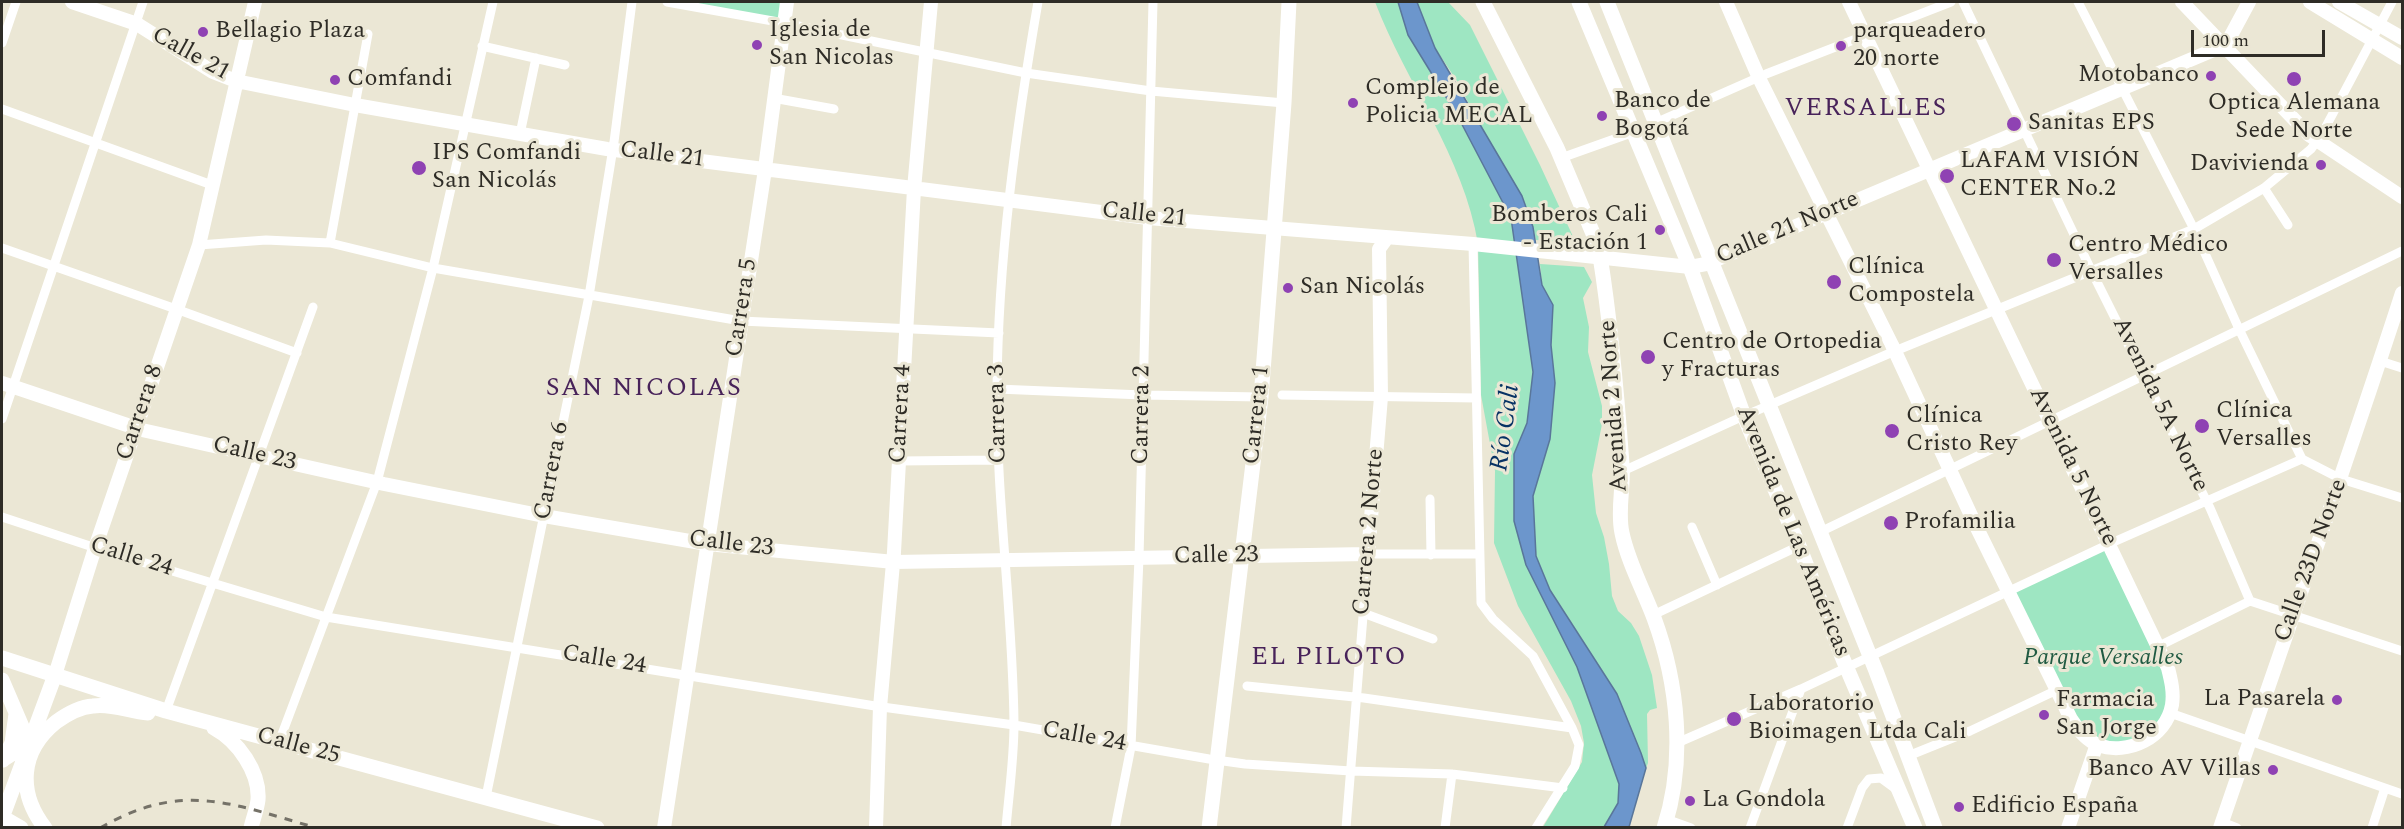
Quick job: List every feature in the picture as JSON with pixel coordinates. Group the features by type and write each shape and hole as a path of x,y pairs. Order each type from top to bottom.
{"main road":[{"name":"Calle 21","path":"72,2 137,24 213,72 236,81 355,105 613,150 1148,218 1273,228"},
{"name":"Carrera 8","path":"2,817 54,675 199,245 255,2"},
{"name":"Carrera 5","path":"664,828 765,169 787,2"},
{"name":"Carrera 4","path":"876,828 880,707 894,562 914,189 931,2"},
{"name":"Carrera 1","path":"1209,828 1261,397 1284,103 1289,2"},
{"name":"Avenida 2 Norte","path":"1483,2 1561,158 1597,243 1600,256 1617,376 1623,471 1621,530 1627,554 1653,615 1670,672 1675,706 1677,743 1674,778 1665,824"},
{"name":"Avenida de Las Américas","path":"1579,2 1690,267 1744,416 1799,546 1846,667 1915,828"},
{"name":"Avenida de Las Américas","path":"1607,2 1820,532 1935,828"},
{"path":"1726,2 1759,78 1895,351 2008,592 2078,729 2097,744 2109,747 2134,746 2155,733 2169,713"},
{"name":"Avenida 5 Norte","path":"1849,2 2159,646 2172,686 2169,713"},
{"path":"2182,2 2318,142 2403,196"},
{"path":"2223,46 2249,2"},
{"path":"2310,2 2403,58"},
{"path":"2339,2 2403,38"},
{"name":"Calle 21 Norte","path":"1273,228 1368,236 1383,243 1473,244 1690,267 1712,261 2223,46"},
{"name":"Carrera 2 Norte","path":"1368,554 1381,397 1383,243"},
{"name":"Calle 23D Norte","path":"2221,825 2403,293"},
{"name":"Calle 23","path":"7,385 136,429 544,516 707,544 894,562 1368,554"},
{"name":"Calle 25","path":"2,658 166,711 597,828"},
{"path":"2,680 29,743 3,761"},
{"path":"45,828 30,804 26,773 29,756 50,728 78,709 94,705 111,706 146,714 166,711"},
{"path":"3,761 12,743 16,713"},
{"path":"200,720 231,740 243,754 251,770 258,800 251,828"},
{"path":"2068,828 2097,744"},
{"path":"2,817 21,828"}],"street":[{"path":"2,43 16,2"},
{"path":"2,419 7,385 53,267 97,144 143,2"},
{"path":"279,742 377,482 433,268 493,2"},
{"name":"Carrera 6","path":"486,797 519,648 589,296 613,150 632,2"},
{"path":"667,2 784,23 1026,73 1151,91 1284,103"},
{"name":"Carrera 3","path":"1006,828 1014,725 1006,560 998,460 999,333 1009,200 1038,2"},
{"name":"Carrera 2","path":"1115,828 1131,747 1139,558 1153,2"},
{"path":"1655,123 1864,35 1951,2"},
{"name":"Avenida 5A Norte","path":"1963,2 2092,272 2206,501 2250,601"},
{"path":"2078,2 2194,229 2302,459 2341,479 2403,498"},
{"path":"1623,471 1768,405 1895,351 2194,229 2264,188 2318,142 2392,2"},
{"path":"330,243 368,34"},
{"path":"482,46 565,64"},
{"path":"520,134 536,58"},
{"path":"773,98 834,109"},
{"path":"2,110 212,185"},
{"path":"1561,158 1634,132"},
{"path":"2264,188 2288,225"},
{"path":"199,245 266,240 330,243 433,268 741,321 999,333"},
{"path":"1473,244 1478,554 1481,603 1493,620 1533,656 1579,745 1575,766 1536,828"},
{"path":"2,249 297,353"},
{"path":"1820,532 2403,251"},
{"path":"166,711 313,307"},
{"path":"2380,361 2403,368"},
{"path":"997,389 1261,397"},
{"path":"1282,395 1476,398"},
{"path":"1677,743 1801,689 2109,544 2302,459"},
{"path":"899,461 998,460"},
{"path":"1430,499 1431,555"},
{"name":"Calle 24","path":"2,517 95,548 326,617 880,707 1014,725 1131,747 1218,760 1351,771 1452,774 1563,788"},
{"path":"1692,527 1717,585"},
{"path":"1653,615 1799,546"},
{"name":"Calle 23","path":"1368,554 1478,554"},
{"name":"Carrera 2 Norte","path":"1346,828 1368,554"},
{"path":"2159,646 2250,601 2403,651"},
{"path":"1363,613 1432,639"},
{"path":"1247,686 1356,698 1572,728"},
{"path":"1750,828 1801,689"},
{"path":"1908,756 1970,731 2057,690"},
{"path":"2169,713 2403,794"},
{"path":"1445,828 1452,774"},
{"path":"1847,828 1862,788 1869,779 1881,778 1900,793"},
{"path":"2372,828 2385,788"},
{"path":"1665,824 1691,828"},
{"path":"2221,825 2237,828"}],"green space":[{"path":"667,2 787,2 784,23"},
{"path":"1375,2 1398,2 1408,35 1457,115 1511,218 1533,372 1527,423 1514,454 1526,565 1577,667 1619,784 1618,803 1604,827 1543,827 1582,762 1584,743 1581,726 1571,701 1518,606 1494,543 1495,471 1481,395 1478,244 1471,212 1447,151"},
{"path":"1417,2 1448,2 1470,25 1576,243 1536,240 1533,227 1457,81 1435,48"},
{"path":"1540,264 1584,267 1592,282 1583,298 1589,327 1588,352 1602,406 1602,424 1592,475 1596,513 1604,537 1612,596 1618,611 1631,623 1639,636 1652,675 1657,708 1650,710 1647,714 1648,763 1646,768 1617,694 1550,590 1536,556 1533,496 1550,439 1555,383 1551,345 1553,306 1542,285"},
{"name":"Parque Versalles","path":"2109,544 2172,686 2163,724 2121,748 2085,736 2008,592"}],"water":[{"path":"1398,2 1417,2 1435,48 1522,196 1533,227 1542,285 1553,305 1551,345 1555,383 1550,439 1533,496 1536,556 1550,590 1617,694 1641,753 1646,768 1629,827 1604,827 1618,803 1619,784 1577,667 1526,565 1514,521 1514,454 1527,423 1533,372 1511,218 1457,115 1408,35"}],"railway":[{"path":"100,828 130,813 157,804 183,801 208,801 233,805 317,828"}],"place":[{"name":"Bellagio Plaza","path":"203,32"},
{"name":"Iglesia de San Nicolas","path":"757,45"},
{"name":"parqueadero 20 norte","path":"1841,46"},
{"name":"Motobanco","path":"2211,76"},
{"name":"Optica Alemana Sede Norte","path":"2294,79"},
{"name":"Comfandi","path":"335,80"},
{"name":"Complejo de Policia MECAL","path":"1353,103"},
{"name":"Banco de Bogotá","path":"1602,116"},
{"name":"Sanitas EPS","path":"2014,124"},
{"name":"Davivienda","path":"2321,165"},
{"name":"IPS Comfandi San Nicolás","path":"419,168"},
{"name":"LAFAM VISIÓN CENTER No.2","path":"1947,176"},
{"name":"Bomberos Cali - Estación 1","path":"1660,230"},
{"name":"Centro Médico Versalles","path":"2054,260"},
{"name":"Clínica Compostela","path":"1834,282"},
{"name":"San Nicolás","path":"1288,288"},
{"name":"Centro de Ortopedia y Fracturas","path":"1648,357"},
{"name":"Clínica Versalles","path":"2202,426"},
{"name":"Clínica Cristo Rey","path":"1892,431"},
{"name":"Profamilia","path":"1891,523"},
{"name":"La Pasarela","path":"2337,700"},
{"name":"Farmacia San Jorge","path":"2044,715"},
{"name":"Laboratorio Bioimagen Ltda Cali","path":"1734,719"},
{"name":"Banco AV Villas","path":"2273,770"},
{"name":"La Gondola","path":"1690,801"},
{"name":"Edificio España","path":"1959,807"}],"district":[{"name":"VERSALLES","path":"1866,110"},
{"name":"SAN NICOLAS","path":"644,390"},
{"name":"EL PILOTO","path":"1329,659"}],"water label":[{"name":"Río Cali","path":"1507,428"}]}
